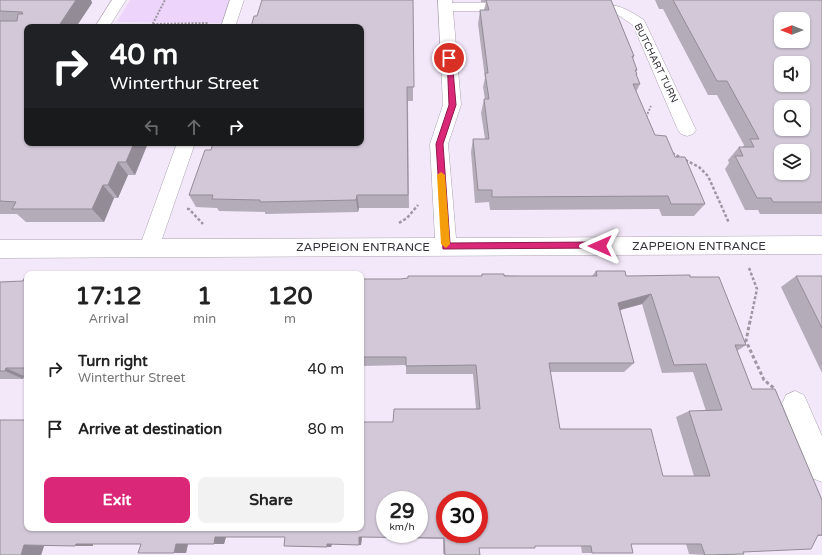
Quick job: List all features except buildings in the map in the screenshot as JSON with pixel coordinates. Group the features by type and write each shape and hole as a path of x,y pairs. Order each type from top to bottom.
{"street":[{"path":"104,24 118,0"},
{"path":"229,24 237,0"},
{"path":"446,246 440,144 452,105 445,3 530,7"},
{"name":"BUTCHART TURN","path":"569,7 611,8 623,12 638,23 687,130"},
{"path":"149,248 185,146"},
{"name":"ZAPPEION ENTRANCE","path":"0,250 446,246 822,245"},
{"path":"795,404 822,468"}],"path":[{"path":"165,0 153,24 213,24"},
{"path":"646,118 654,100"},
{"path":"667,151 699,167 708,176 740,246 757,289 746,341 764,380 795,404"},
{"path":"398,224 407,218 418,204"},
{"path":"184,209 189,209 207,228"}],"shaded area":[{"path":"130,0 230,0 221,23 117,22"}],"slow traffic":[{"path":"441,175 446,244"}],"route":[{"path":"449,58 452,105 440,144 446,246 600,246"}]}
